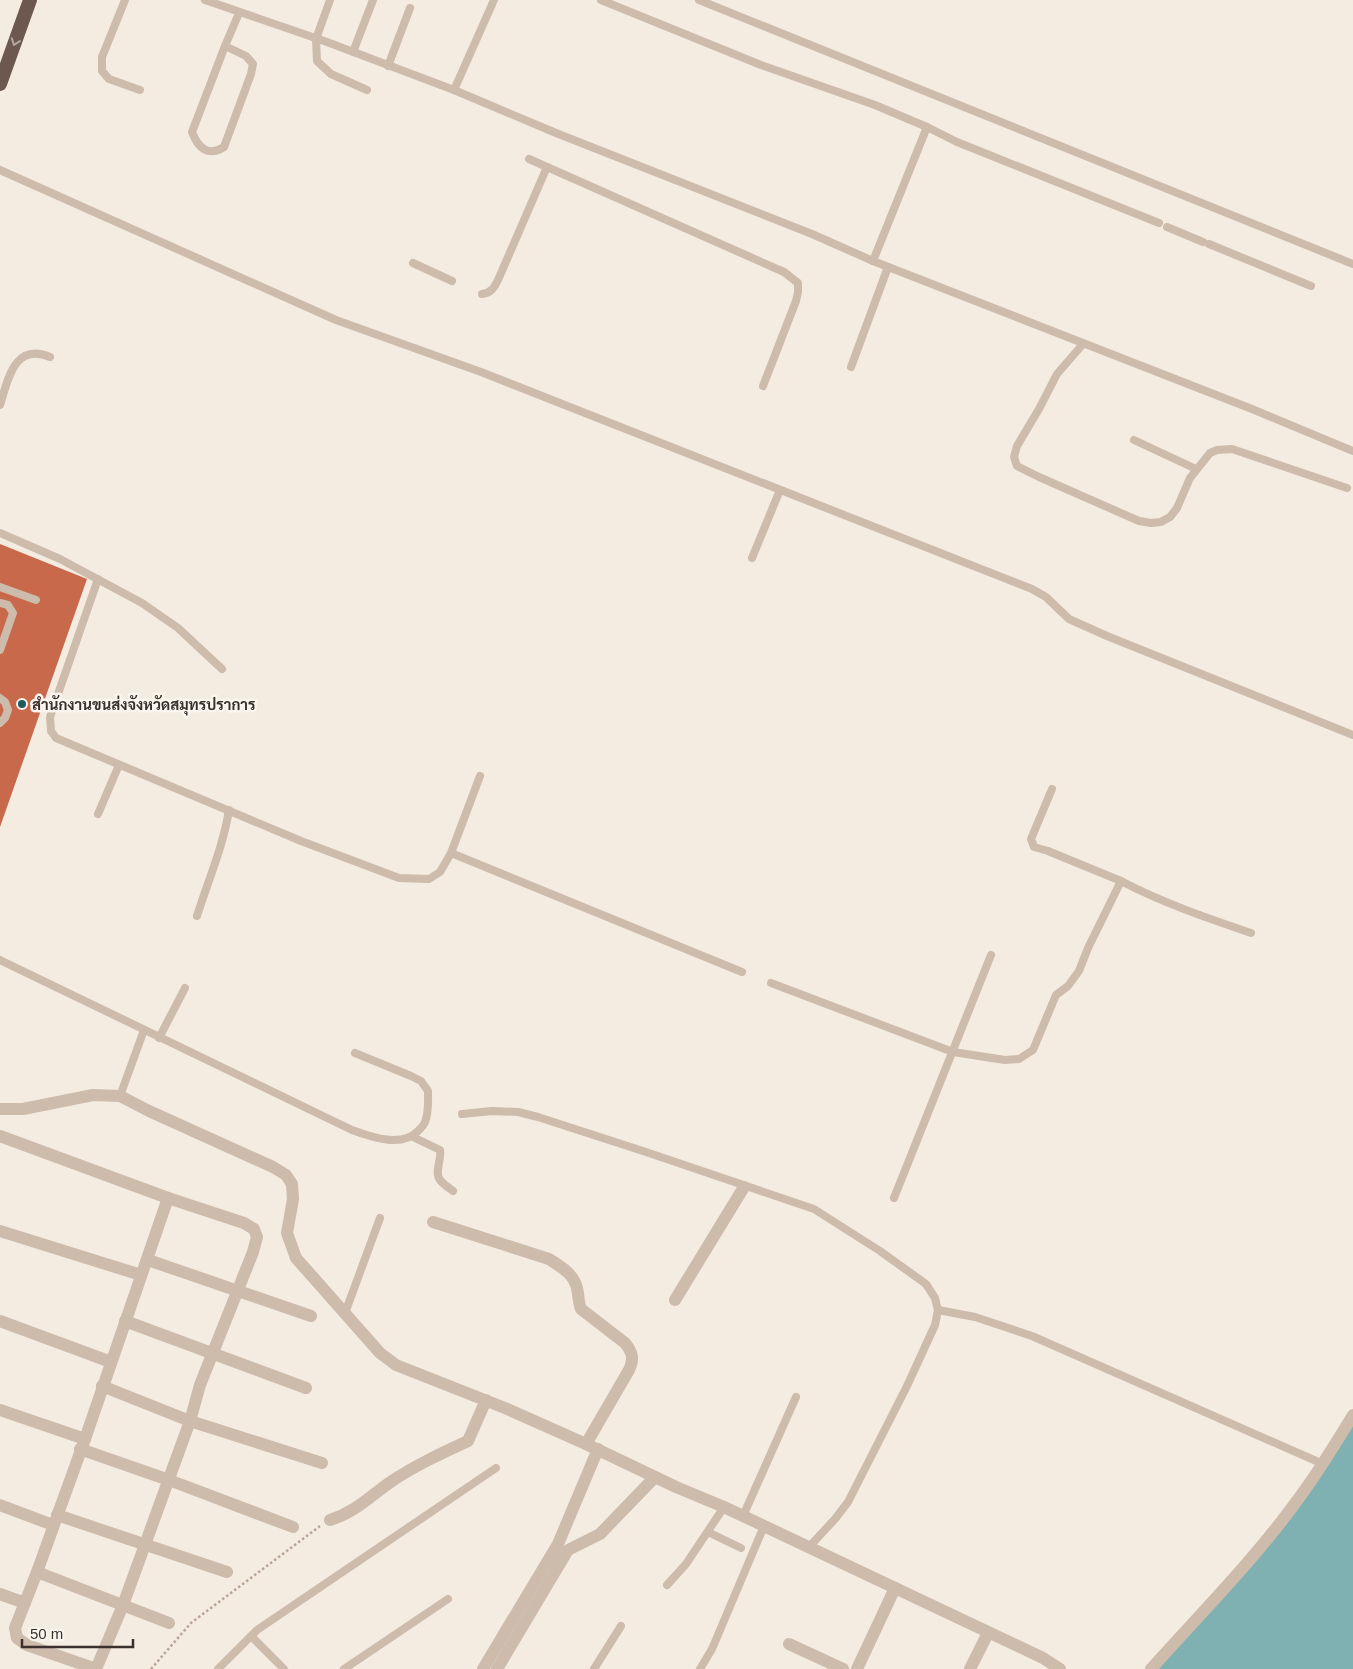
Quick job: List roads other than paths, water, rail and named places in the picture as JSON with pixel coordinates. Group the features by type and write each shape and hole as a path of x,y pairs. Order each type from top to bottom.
{"highway":[{"path":"0,84 30,0"}],"street":[{"path":"0,1109 23,1109 93,1095 120,1096 273,1167 286,1175 292,1184 293,1198 288,1233 296,1258 380,1352 396,1365 486,1400 655,1477 724,1506 1043,1658 1060,1669"},
{"path":"0,1136 168,1198 244,1223 254,1229 257,1237 238,1291 200,1385 190,1421 123,1605 96,1669 27,1645 17,1638 15,1628 37,1572 141,1275 148,1260 168,1198"},
{"path":"675,1300 744,1187"},
{"path":"433,1222 549,1259 566,1269 577,1288 578,1302 581,1309 625,1343 631,1350 633,1360 629,1370 586,1444"},
{"path":"0,1231 141,1275"},
{"path":"148,1260 311,1316"},
{"path":"125,1320 306,1388"},
{"path":"0,1321 111,1362"},
{"path":"102,1386 190,1421 322,1462"},
{"path":"330,1520 345,1515 357,1508 393,1481 420,1464 468,1441 486,1400"},
{"path":"0,1410 169,1480 293,1527"},
{"path":"1151,1669 1249,1560 1298,1500 1353,1415"},
{"path":"483,1669 558,1544 598,1450"},
{"path":"497,1669 568,1550 600,1534 655,1477"},
{"path":"0,1505 144,1543 227,1572"},
{"path":"37,1572 169,1623"},
{"path":"857,1669 895,1588"},
{"path":"0,1594 25,1603"},
{"path":"970,1669 988,1632"},
{"path":"789,1644 843,1669"}],"lane":[{"path":"125,0 102,57 102,72 109,79 140,90"},
{"path":"205,0 226,4 239,13 353,52 454,90 556,133 812,234 873,261 1252,409 1353,451"},
{"path":"330,0 316,39 317,61 331,74 367,90"},
{"path":"353,52 373,0"},
{"path":"454,90 494,0"},
{"path":"601,0 752,61 875,106 958,142 1159,223"},
{"path":"700,0 1353,264"},
{"path":"388,66 410,8"},
{"path":"225,46 246,56 252,64 251,74 224,147 216,152 206,151 196,143 192,132 225,46 239,13"},
{"path":"873,261 927,127"},
{"path":"529,159 784,272 798,283 796,301 763,386"},
{"path":"482,294 492,290 498,280 547,166"},
{"path":"0,170 336,320 481,372 1032,589 1046,597 1069,619 1162,659 1353,735"},
{"path":"1167,227 1311,286"},
{"path":"413,263 452,281"},
{"path":"850,366 888,267"},
{"path":"1083,344 1057,374 1017,446 1014,457 1017,466 1039,478 1139,521 1151,523 1161,522 1170,517 1196,470 1210,453 1217,450 1232,449 1347,488"},
{"path":"0,404 13,366 25,356 42,354 50,357"},
{"path":"1134,440 1196,470"},
{"path":"752,558 780,490"},
{"path":"0,533 60,559 159,613 222,669"},
{"path":"98,579 50,717 51,731 56,738 301,841 399,878 429,879 440,872 451,853 480,776"},
{"path":"0,587 36,600"},
{"path":"0,603 8,605 13,613 0,650"},
{"path":"0,698 5,702 8,710 5,718 0,723"},
{"path":"98,814 118,765"},
{"path":"1052,789 1031,839 1034,847 1121,881 1183,910 1251,933"},
{"path":"197,916 221,846 229,810"},
{"path":"451,853 478,866 742,972"},
{"path":"771,983 953,1052 1005,1060 1019,1059 1033,1050 1056,994 1068,986 1079,971 1088,948 1121,881"},
{"path":"894,1198 991,955"},
{"path":"0,960 352,1130 376,1138 392,1140 413,1136 425,1124 428,1090 421,1081 411,1076 355,1054"},
{"path":"159,1038 185,988"},
{"path":"120,1096 144,1030"},
{"path":"462,1114 492,1110 518,1112 538,1117 814,1210 880,1251 926,1284 935,1298 938,1310 935,1325 848,1502 809,1547"},
{"path":"413,1136 440,1150 438,1174 440,1180 454,1191"},
{"path":"345,1313 380,1218"},
{"path":"938,1310 975,1316 1032,1336 1323,1464"},
{"path":"743,1516 796,1397"},
{"path":"218,1669 257,1630 496,1468"},
{"path":"667,1585 686,1564 724,1506"},
{"path":"700,1669 712,1649 764,1526"},
{"path":"708,1532 741,1548"},
{"path":"344,1669 448,1599"},
{"path":"594,1669 620,1626"},
{"path":"251,1636 284,1669"}],"water":[{"path":"1353,1412 1353,1669 1152,1669 1298,1500"}],"place":[{"name":"สำนักงานขนส่งจังหวัดสมุทรปราการ","path":"22,704"}]}
